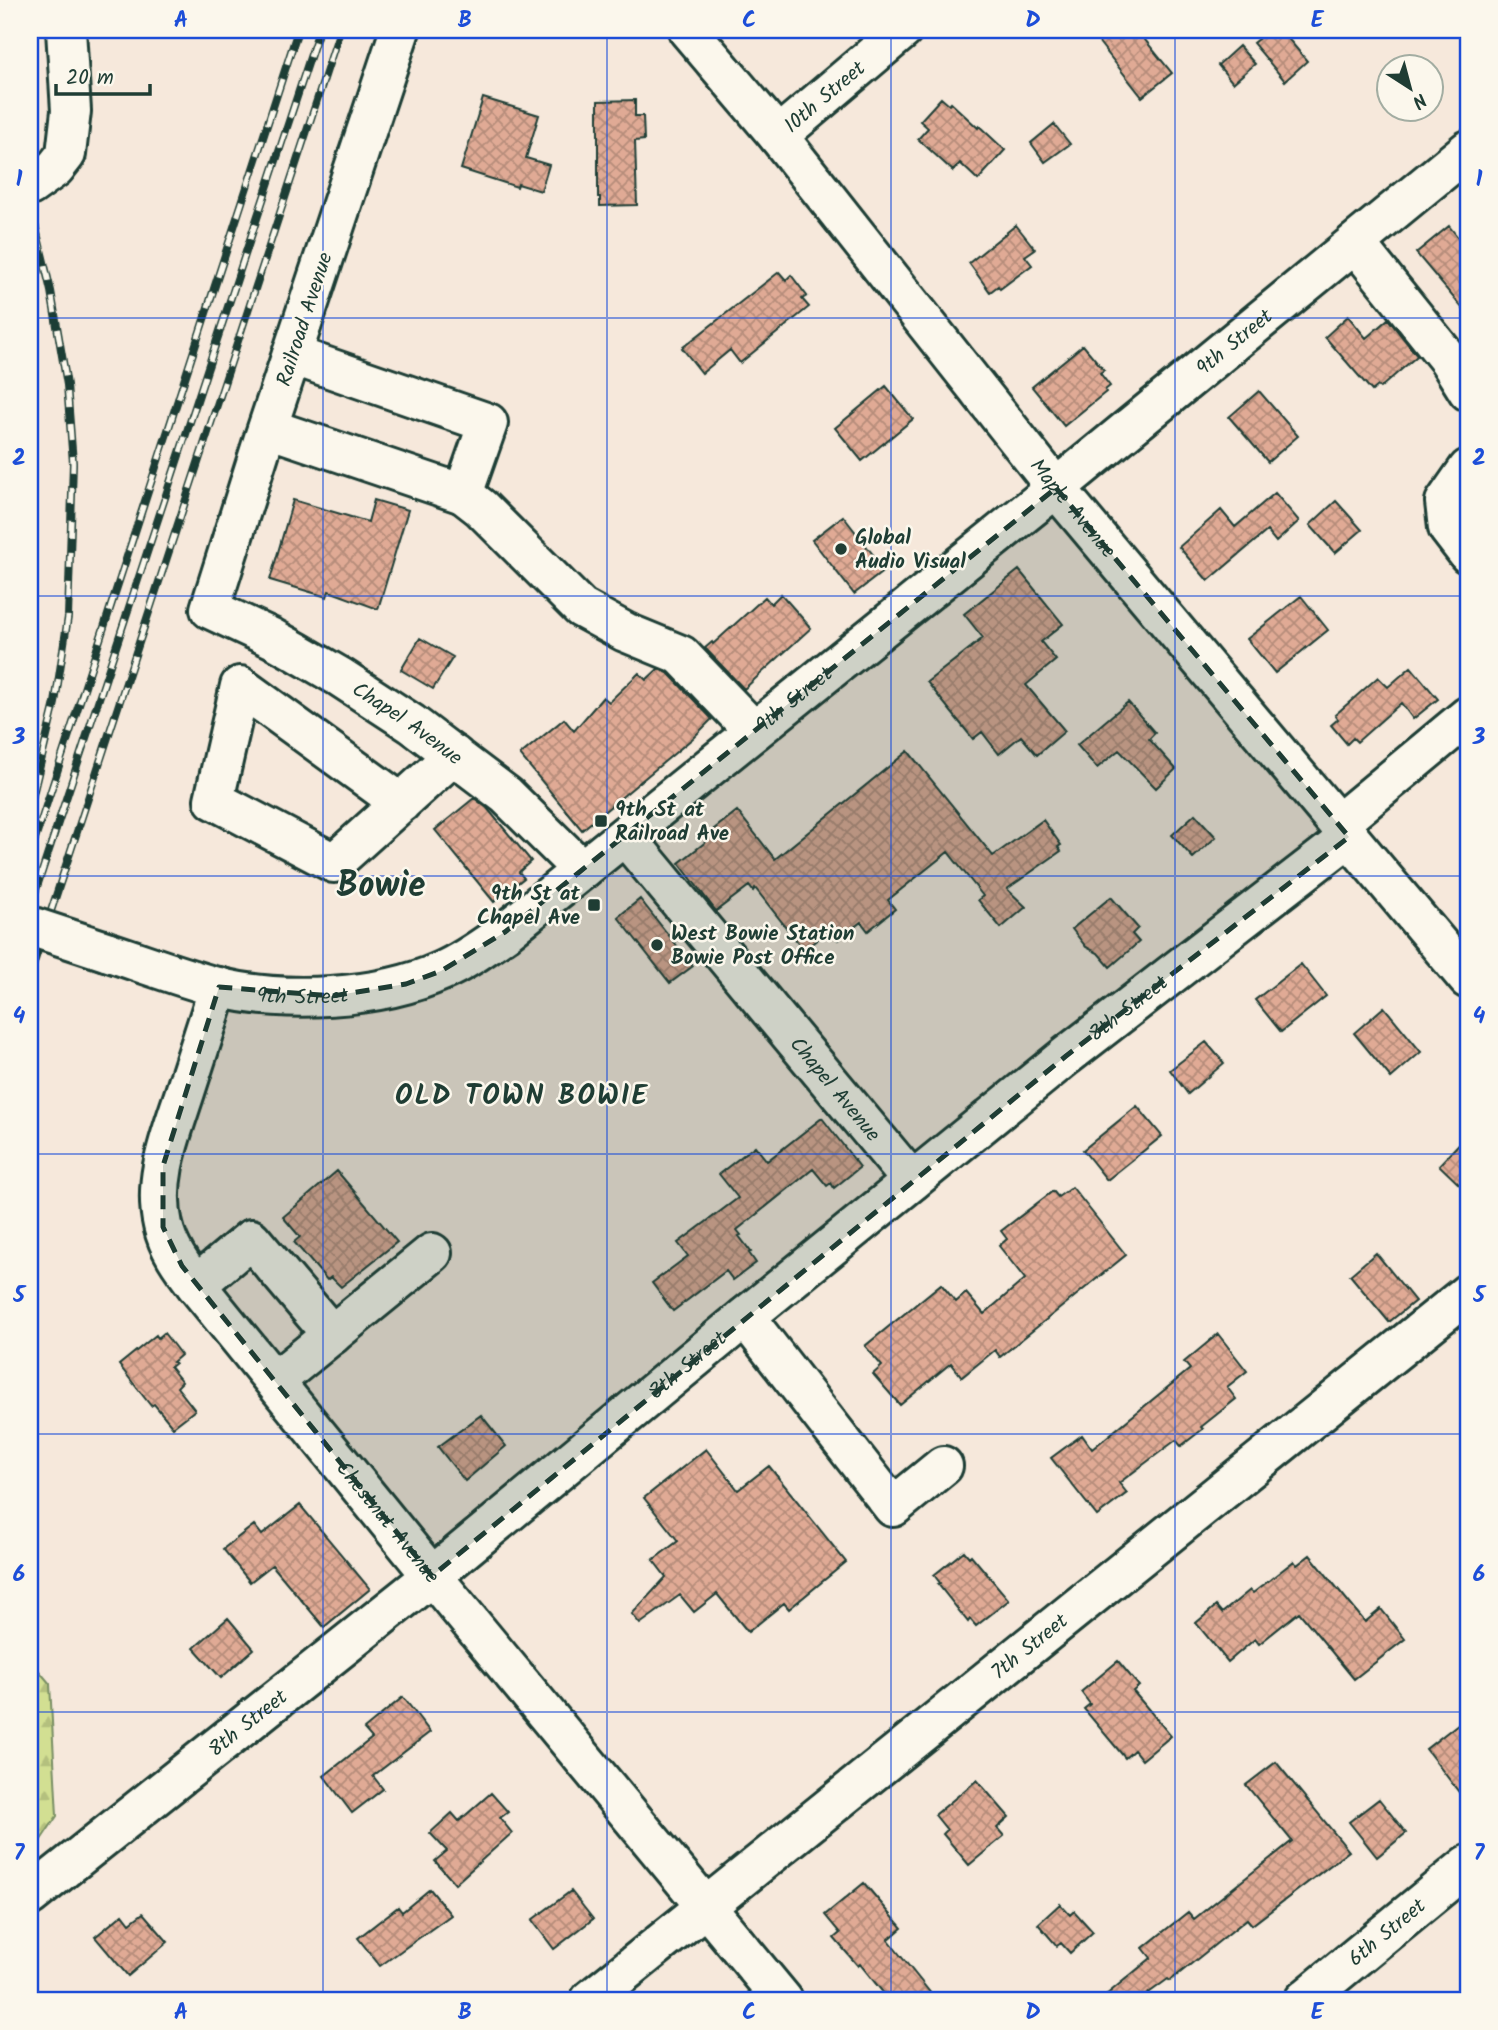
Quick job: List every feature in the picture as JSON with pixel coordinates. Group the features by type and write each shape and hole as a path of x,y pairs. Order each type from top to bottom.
{"street":[{"path":"30,186 55,167 66,154 71,111 66,30"},
{"name":"Railroad Avenue","path":"210,609 400,30"},
{"name":"Maple Avenue","path":"688,30 778,136 1056,488 1468,979"},
{"name":"10th Street","path":"778,136 903,30"},
{"name":"9th Street","path":"30,926 219,987 269,995 366,992 406,984 441,971 474,954 625,836 1056,488 1468,149"},
{"path":"1355,243 1448,359 1468,391"},
{"path":"292,355 488,423 463,494"},
{"path":"268,428 463,494 481,508 581,608 625,632 681,655 754,731"},
{"path":"1468,469 1445,502 1448,528 1468,554"},
{"name":"Chapel Avenue","path":"210,609 272,638 340,677 412,724 506,795 582,870"},
{"path":"401,803 240,686 214,800 334,863 401,803 454,755"},
{"name":"8th Street","path":"30,1896 432,1576 745,1317 1344,830 1468,716"},
{"name":"Chapel Avenue","path":"625,836 912,1181"},
{"name":"Chestnut Avenue","path":"219,987 169,1142 159,1184 163,1227 171,1248 196,1286 432,1576 783,2000"},
{"path":"196,1286 251,1239 332,1335"},
{"path":"275,1381 432,1253"},
{"name":"7th Street","path":"590,2000 1468,1293"},
{"path":"745,1317 892,1507 943,1466"},
{"name":"6th Street","path":"1304,2000 1468,1865"}],"highlighted area":[{"path":"1056,488 1349,837 1066,1056 432,1576 182,1266 163,1227 163,1166 219,987 332,996 406,984 441,971 505,932"}],"green space":[{"path":"30,1660 50,1684 57,1816 30,1856"}],"building":[{"path":"1112,30 1137,30 1172,73 1142,97 1098,41"},
{"path":"1269,30 1281,30 1307,61 1285,81 1253,43"},
{"path":"1239,46 1255,64 1233,83 1218,65"},
{"path":"483,98 539,115 526,158 549,165 541,191 518,184 517,187 461,169"},
{"path":"941,98 949,105 951,103 1005,150 978,180 960,163 953,171 918,139 928,128 920,121"},
{"path":"635,100 635,116 643,116 644,140 635,141 637,205 600,206 598,101"},
{"path":"1054,124 1070,144 1045,162 1031,143"},
{"path":"1016,225 1035,249 1025,256 1032,265 1000,289 998,286 990,292 969,263"},
{"path":"1449,226 1468,250 1468,315 1416,253"},
{"path":"779,272 786,280 791,275 807,296 802,299 809,307 740,363 730,350 702,373 682,348"},
{"path":"1348,316 1366,338 1388,319 1417,356 1380,388 1378,386 1372,391 1325,337"},
{"path":"1083,345 1104,370 1100,373 1110,386 1064,426 1032,387"},
{"path":"886,386 913,419 862,461 835,428"},
{"path":"1259,391 1298,436 1268,462 1229,417"},
{"path":"1275,493 1299,521 1276,542 1267,531 1208,581 1179,547 1221,510 1235,527"},
{"path":"293,500 368,522 374,500 408,510 378,609 329,591 327,597 270,580"},
{"path":"1336,501 1362,530 1335,553 1310,525"},
{"path":"843,516 885,570 854,594 812,540"},
{"path":"1019,570 1063,624 1041,642 1056,660 1026,685 1065,731 1037,755 1021,736 999,754 982,732 973,739 927,682 983,638 964,614"},
{"path":"781,594 811,628 744,689 705,648 712,642 713,644 765,597 771,604"},
{"path":"1301,596 1328,630 1275,673 1247,639"},
{"path":"420,638 453,657 433,689 401,670"},
{"path":"1411,667 1438,699 1413,719 1401,703 1357,742 1353,738 1347,744 1331,725 1338,719 1335,715 1378,677 1388,687"},
{"path":"658,669 668,673 712,719 693,738 582,830 520,755 564,719 574,731 603,697 609,702 639,673 646,680"},
{"path":"1128,702 1155,733 1149,739 1176,769 1156,788 1119,750 1097,768 1077,745"},
{"path":"908,751 993,856 1043,820 1061,845 1058,847 1061,851 1007,889 1026,907 1001,928 978,900 983,896 948,852 888,900 895,909 868,931 861,922 838,940 829,930 804,950 755,888 753,891 749,886 716,911 679,863 712,837 709,833 737,811 775,859"},
{"path":"474,798 487,808 531,861 519,872 524,878 494,902 435,830"},
{"path":"1195,814 1216,837 1193,858 1172,835"},
{"path":"1111,897 1138,928 1132,934 1139,942 1110,967 1098,953 1086,947 1072,929"},
{"path":"640,899 693,966 670,983 618,917"},
{"path":"1301,964 1326,996 1281,1032 1255,1000"},
{"path":"1384,1007 1421,1052 1391,1078 1354,1033"},
{"path":"1206,1042 1224,1063 1188,1094 1170,1070"},
{"path":"1137,1106 1162,1136 1107,1180 1083,1150"},
{"path":"822,1118 860,1167 834,1188 831,1183 827,1186 813,1169 737,1230 756,1263 733,1280 726,1271 673,1311 652,1283 688,1256 678,1243 738,1198 719,1174 755,1146 767,1161"},
{"path":"1468,1134 1468,1193 1439,1165"},
{"path":"337,1171 397,1242 341,1287 331,1277 327,1280 294,1242 300,1237 283,1217"},
{"path":"1072,1187 1126,1255 1000,1357 995,1350 962,1377 951,1363 900,1405 873,1374 882,1366 865,1346 941,1284 956,1302 966,1293 984,1314 1025,1279 999,1246 1007,1239 1001,1231 1053,1191 1058,1197"},
{"path":"1376,1253 1415,1301 1389,1322 1350,1275"},
{"path":"164,1333 181,1355 170,1367 182,1382 177,1387 195,1410 173,1427 154,1404 151,1406 119,1365 156,1335 158,1338"},
{"path":"1218,1334 1247,1371 1227,1387 1236,1399 1181,1446 1176,1440 1119,1483 1127,1493 1097,1516 1051,1458 1082,1435 1092,1449 1190,1369 1184,1362"},
{"path":"481,1415 506,1446 465,1481 438,1447"},
{"path":"706,1449 738,1490 769,1466 846,1562 789,1609 784,1603 748,1632 717,1594 694,1612 680,1595 640,1624 632,1614 666,1577 653,1560 678,1541 644,1498"},
{"path":"300,1505 370,1589 324,1627 272,1565 250,1582 223,1549 254,1525 262,1535"},
{"path":"964,1551 969,1557 971,1555 1009,1600 976,1626 970,1619 968,1622 934,1575"},
{"path":"1310,1555 1365,1622 1381,1609 1405,1639 1354,1679 1299,1612 1259,1644 1255,1639 1228,1662 1196,1623 1216,1606 1222,1613 1250,1590 1253,1593 1294,1561 1297,1565"},
{"path":"228,1618 254,1649 221,1678 194,1648"},
{"path":"1118,1661 1139,1686 1133,1691 1171,1736 1142,1760 1134,1750 1125,1758 1084,1709 1090,1704 1081,1692"},
{"path":"403,1697 430,1732 373,1776 383,1789 352,1813 324,1776 372,1738 364,1729"},
{"path":"1458,1724 1468,1738 1468,1804 1426,1749"},
{"path":"1276,1762 1349,1851 1252,1925 1247,1919 1170,1981 1168,1979 1139,2000 1100,2000 1151,1958 1143,1948 1188,1912 1194,1919 1292,1841 1246,1785"},
{"path":"977,1780 1009,1817 997,1828 1004,1836 969,1865 943,1834 947,1830 935,1815"},
{"path":"491,1793 508,1812 500,1818 512,1833 455,1884 435,1861 447,1851 430,1833 452,1813 459,1821"},
{"path":"1379,1799 1406,1833 1377,1857 1349,1822"},
{"path":"864,1883 902,1928 888,1940 936,2000 889,2000 860,1964 858,1966 834,1938 840,1933 825,1915"},
{"path":"430,1889 451,1915 380,1966 358,1938 398,1907 402,1912"},
{"path":"571,1891 593,1919 554,1949 532,1920"},
{"path":"1060,1904 1070,1915 1074,1911 1093,1932 1070,1953 1061,1943 1057,1946 1038,1924"},
{"path":"143,1913 168,1942 128,1976 95,1937 123,1914 130,1923"}],"railway":[{"path":"30,855 298,30"},
{"path":"30,908 319,30"},
{"path":"30,975 340,30"},
{"path":"30,204 51,291 67,385 73,463 68,617 55,703 30,807"}],"place":[{"name":"Global Audio Visual","path":"841,549"},
{"name":"9th St at Railroad Ave","path":"601,821"},
{"name":"9th St at Chapel Ave","path":"594,905"},
{"name":"West Bowie Station Bowie Post Office","path":"657,945"}],"district":[{"name":"Bowie","path":"381,884"},
{"name":"OLD TOWN BOWIE","path":"522,1094"}]}
